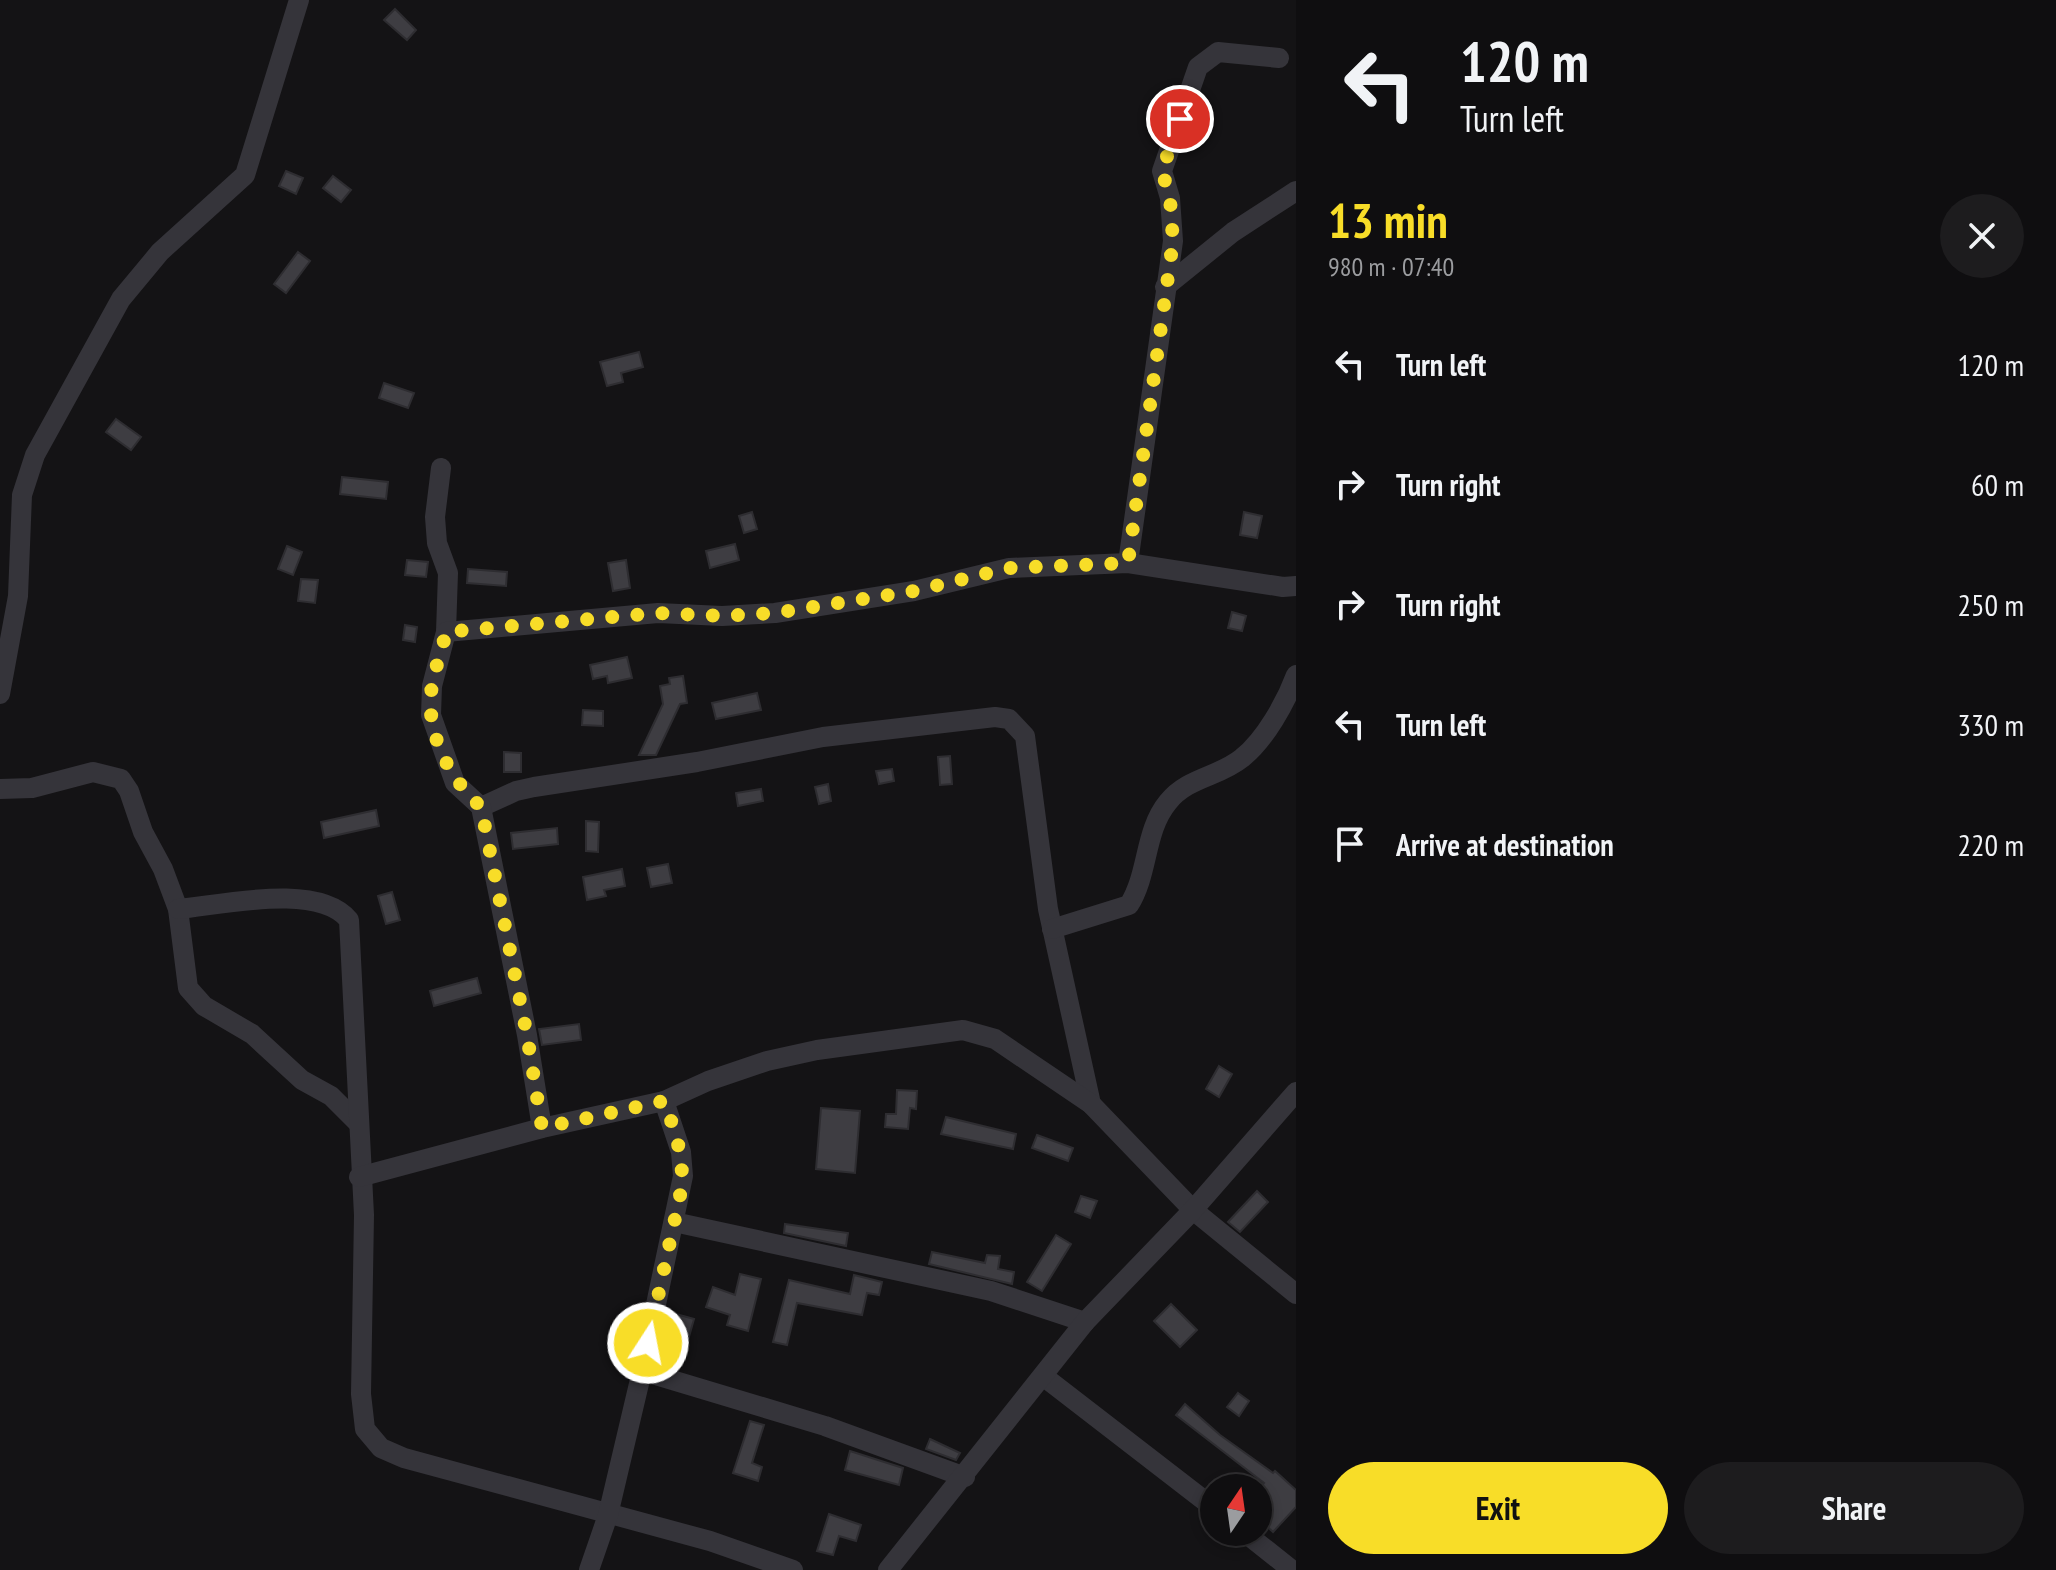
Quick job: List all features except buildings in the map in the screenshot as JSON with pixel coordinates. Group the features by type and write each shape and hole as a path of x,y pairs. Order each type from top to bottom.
{"street":[{"path":"0,694 18,596 22,495 35,455 121,299 160,252 245,175 299,0"},
{"path":"1128,563 1173,241 1170,198 1162,171 1198,67 1218,52 1279,58"},
{"path":"1165,287 1233,232 1296,191"},
{"path":"441,468 435,517 437,543 448,573 446,632 432,686 431,715 455,783 481,807 527,1035 542,1128"},
{"path":"446,632 658,613 722,616 775,613 914,591 1009,568 1128,563 1283,587 1296,586"},
{"path":"1052,929 1129,905 1137,893 1155,822 1165,805 1178,790 1241,759 1272,719 1296,675"},
{"path":"481,807 516,791 534,787 697,762 823,737 995,717 1009,719 1025,736 1052,929 1091,1104"},
{"path":"0,789 32,788 93,772 121,779 129,791 143,832 163,869 178,909 188,988 204,1006 252,1034 302,1080 331,1096 358,1123"},
{"path":"178,909 296,899 342,910 349,920 359,1177 364,1215 359,1362 365,1429 381,1448 404,1458 710,1541 793,1570"},
{"path":"359,1177 542,1128 664,1101 767,1061 817,1050 963,1030 995,1039 1091,1104 1193,1210 1296,1294"},
{"path":"888,1570 965,1477 1085,1322 1193,1210 1296,1092"},
{"path":"589,1570 608,1515 683,1176 681,1152 664,1101"},
{"path":"674,1222 991,1291 1085,1322"},
{"path":"642,1371 825,1426 965,1477"},
{"path":"1043,1376 1200,1497"},
{"path":"1262,1546 1292,1570"}],"route":[{"path":"648,1343 681,1191 681,1152 664,1101 542,1128 527,1035 481,807 455,783 431,715 432,686 446,632 658,613 722,616 775,613 914,591 1009,568 1128,563 1173,241 1170,198 1162,171 1180,119"}]}
